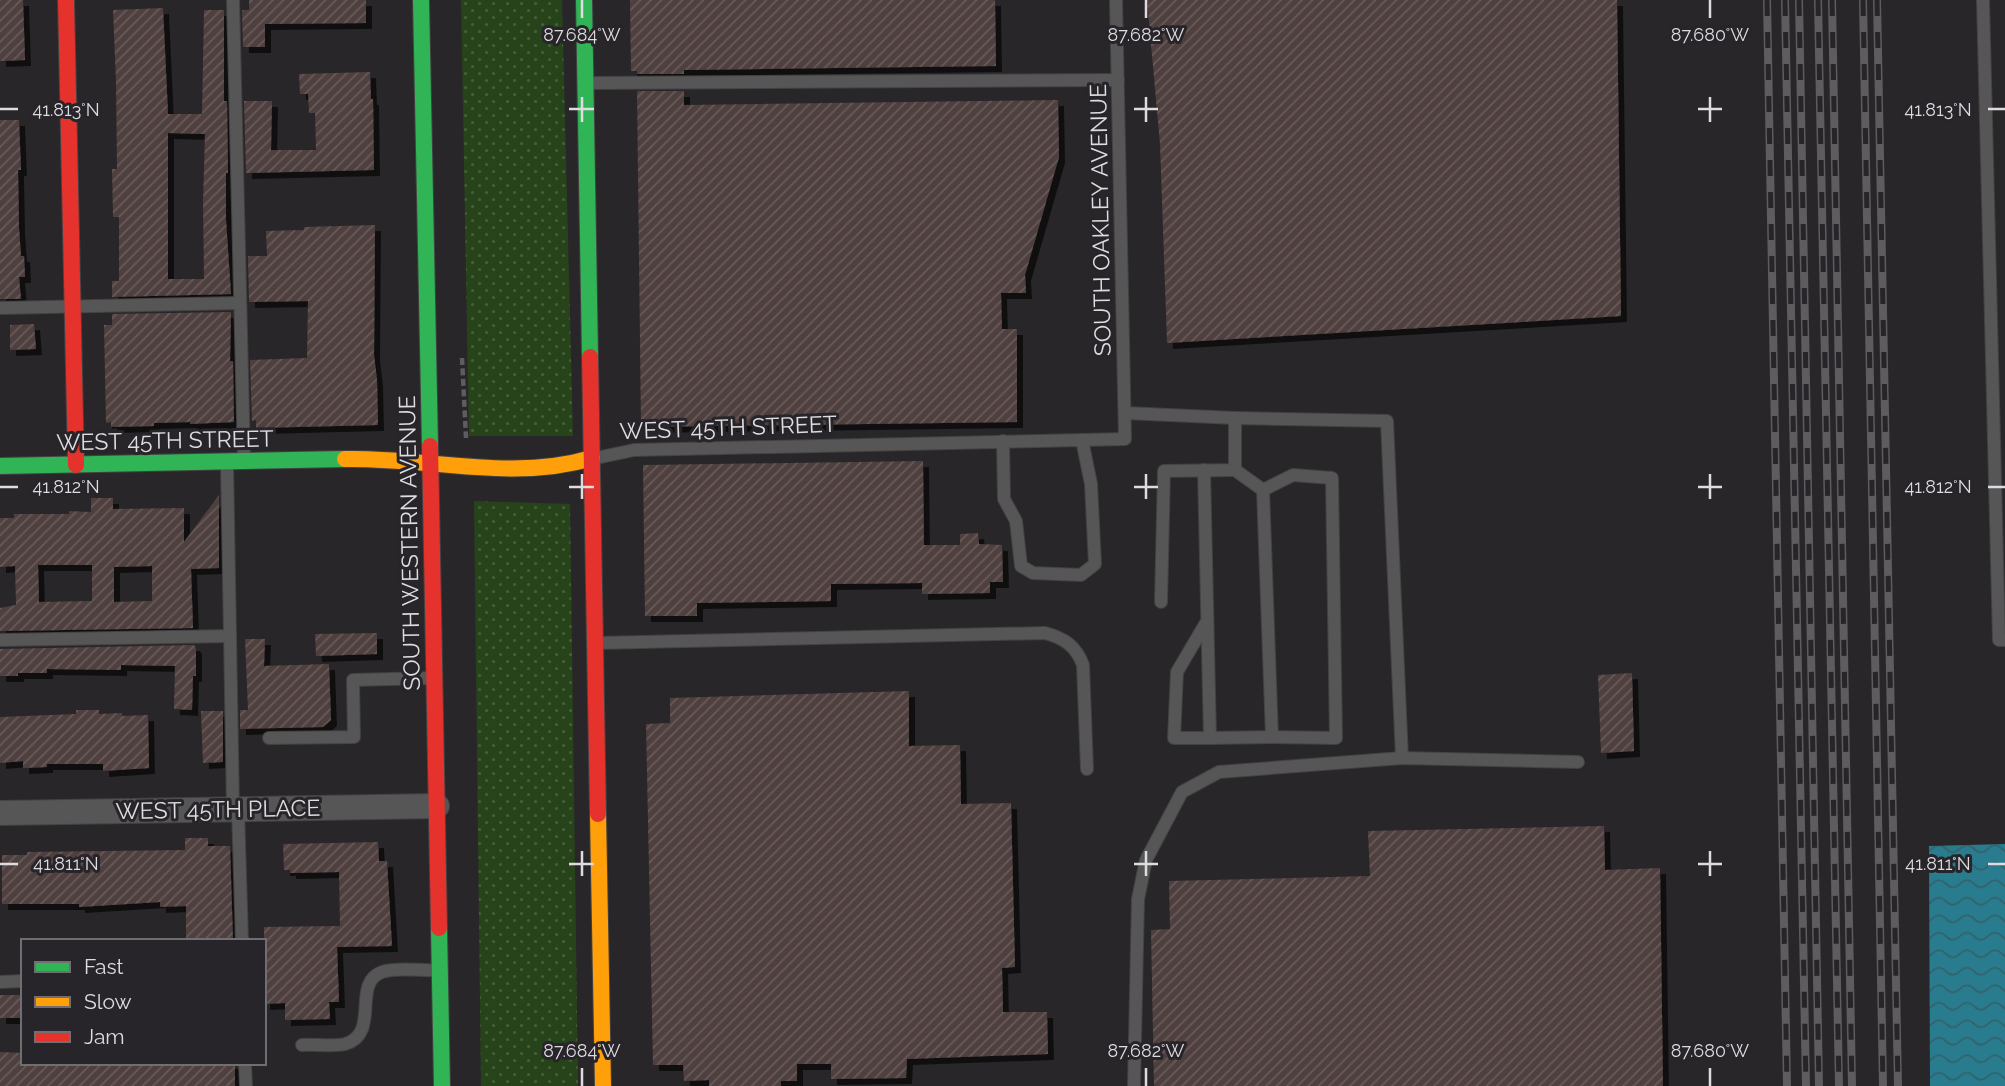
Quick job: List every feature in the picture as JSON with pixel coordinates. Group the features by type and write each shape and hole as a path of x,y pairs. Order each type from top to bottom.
{"street":[{"path":"66,0 76,465"},
{"name":"SOUTH WESTERN AVENUE","path":"421,0 442,1086"},
{"path":"584,0 603,1086"},
{"name":"WEST 45TH STREET","path":"0,466 380,458 430,466 480,468 571,466 592,458"},
{"name":"WEST 45TH PLACE","path":"0,813 437,806"}],"lane":[{"path":"233,0 244,461"},
{"name":"SOUTH OAKLEY AVENUE","path":"1116,0 1125,439"},
{"path":"1983,0 1999,640 2005,640"},
{"path":"585,83 1118,80"},
{"path":"0,308 240,303"},
{"path":"1125,413 1387,421 1402,758"},
{"path":"1234,418 1235,470"},
{"name":"WEST 45TH STREET","path":"592,458 634,450 1125,439"},
{"path":"1003,441 1004,499 1016,520 1021,566 1033,573 1081,575 1095,564 1091,484 1082,440"},
{"path":"227,461 235,809 242,939"},
{"path":"1204,470 1210,738"},
{"path":"1161,602 1164,471 1235,470 1263,490"},
{"path":"1207,621 1177,672 1174,738 1336,738 1332,478 1293,475 1263,490"},
{"path":"1263,490 1272,737"},
{"path":"595,643 1045,632 1060,637 1071,645 1079,654 1083,665 1087,769"},
{"path":"0,640 230,636"},
{"path":"269,738 354,737 353,680 434,677"},
{"path":"1134,1086 1138,899 1146,860 1182,792 1219,772 1402,758 1578,762"},
{"path":"302,1045 345,1044 354,1039 366,1020 368,985 374,976 384,972 440,970"},
{"path":"0,982 21,981"},
{"path":"245,1065 246,1086"}],"path":[{"path":"462,358 466,439"}],"green space":[{"path":"461,0 562,0 573,436 469,436"},
{"path":"474,501 570,504 578,1086 481,1086"}],"water":[{"path":"2005,844 2005,1086 1930,1086 1929,846"}],"building":[{"path":"0,0 23,0 25,60 0,61"},
{"path":"249,0 366,0 366,23 265,24 265,47 243,47 242,10 249,10"},
{"path":"630,0 995,0 996,66 684,70 684,74 637,74 637,71 631,71"},
{"path":"1147,0 1617,0 1621,316 1167,343 1160,144"},
{"path":"163,8 168,114 202,114 204,10 224,10 224,101 227,101 228,173 226,220 231,294 112,297 112,281 119,281 119,217 113,217 112,169 117,169 113,10","holes":["168,133 205,134 204,279 168,279"]},
{"path":"370,72 374,170 246,173 244,101 272,101 271,150 316,150 315,113 309,113 308,94 300,94 299,74"},
{"path":"637,91 684,91 684,105 1058,100 1059,157 1025,275 1026,293 1001,293 1002,329 1017,329 1017,422 641,427"},
{"path":"0,120 19,120 19,228 25,277 19,277 21,299 0,299"},
{"path":"375,225 374,355 378,425 256,428 256,420 252,421 250,360 307,358 308,301 249,302 248,256 267,256 266,231"},
{"path":"231,312 230,361 233,361 234,422 154,423 154,426 111,427 111,422 106,423 104,325 112,325 112,314"},
{"path":"34,324 36,349 10,350 10,325"},
{"path":"923,461 924,545 960,545 960,534 978,533 979,544 1002,545 1003,582 990,582 990,593 922,594 922,583 831,584 831,601 697,603 697,616 645,616 643,465"},
{"path":"219,495 219,568 191,569 193,628 0,631 0,608 16,605 15,566 0,567 0,518 14,518 14,514 91,512 91,498 113,498 113,509 184,508 184,542","holes":["38,565 92,565 92,601 39,602","152,566 152,601 114,602 114,567"]},
{"path":"377,633 377,654 316,656 315,634"},
{"path":"245,639 265,639 264,666 329,664 331,720 323,727 240,729 240,710 248,710"},
{"path":"194,645 196,676 193,676 192,710 174,709 175,666 121,665 121,670 47,669 47,673 0,676 0,649"},
{"path":"1632,673 1634,751 1601,753 1598,675"},
{"path":"909,691 909,746 960,745 961,804 1011,803 1015,967 1002,968 1003,1012 1047,1012 1048,1054 907,1059 906,1078 831,1079 831,1064 797,1064 797,1081 781,1081 781,1086 709,1086 709,1080 684,1081 683,1065 653,1065 646,724 670,723 670,698"},
{"path":"76,710 99,710 99,714 122,713 122,716 148,715 149,768 103,771 103,764 47,764 47,767 23,768 23,761 0,763 0,717 76,714"},
{"path":"201,711 223,711 223,762 203,763"},
{"path":"1604,826 1605,870 1660,868 1663,1086 1154,1086 1151,930 1170,929 1169,881 1370,876 1368,831"},
{"path":"185,838 208,838 208,846 230,846 233,939 186,939 186,906 160,907 160,902 79,907 79,904 2,904 2,855 27,855 27,852 185,850"},
{"path":"378,842 379,861 387,861 392,946 337,947 339,1002 329,1002 330,1019 285,1020 285,1003 266,1004 264,927 340,926 339,872 290,873 290,870 284,870 283,844"},
{"path":"0,995 21,995 21,1018 0,1018"},
{"path":"0,1052 21,1053 21,1065 235,1065 235,1086 0,1086"}],"railway":[{"path":"1767,0 1787,1086"},
{"path":"1785,0 1806,1086"},
{"path":"1799,0 1819,1086"},
{"path":"1818,0 1839,1086"},
{"path":"1832,0 1852,1086"},
{"path":"1863,0 1883,1086"},
{"path":"1877,0 1898,1086"}],"traffic: fast":[{"path":"421,0 430,446"},
{"path":"584,0 590,357"},
{"path":"0,466 345,459"},
{"path":"439,928 442,1086"}],"traffic: slow":[{"path":"345,459 531,468 592,458"},
{"path":"598,814 603,1086"}],"traffic: jam":[{"path":"66,0 76,465"},
{"path":"590,357 598,814"},
{"path":"430,446 439,928"}]}
